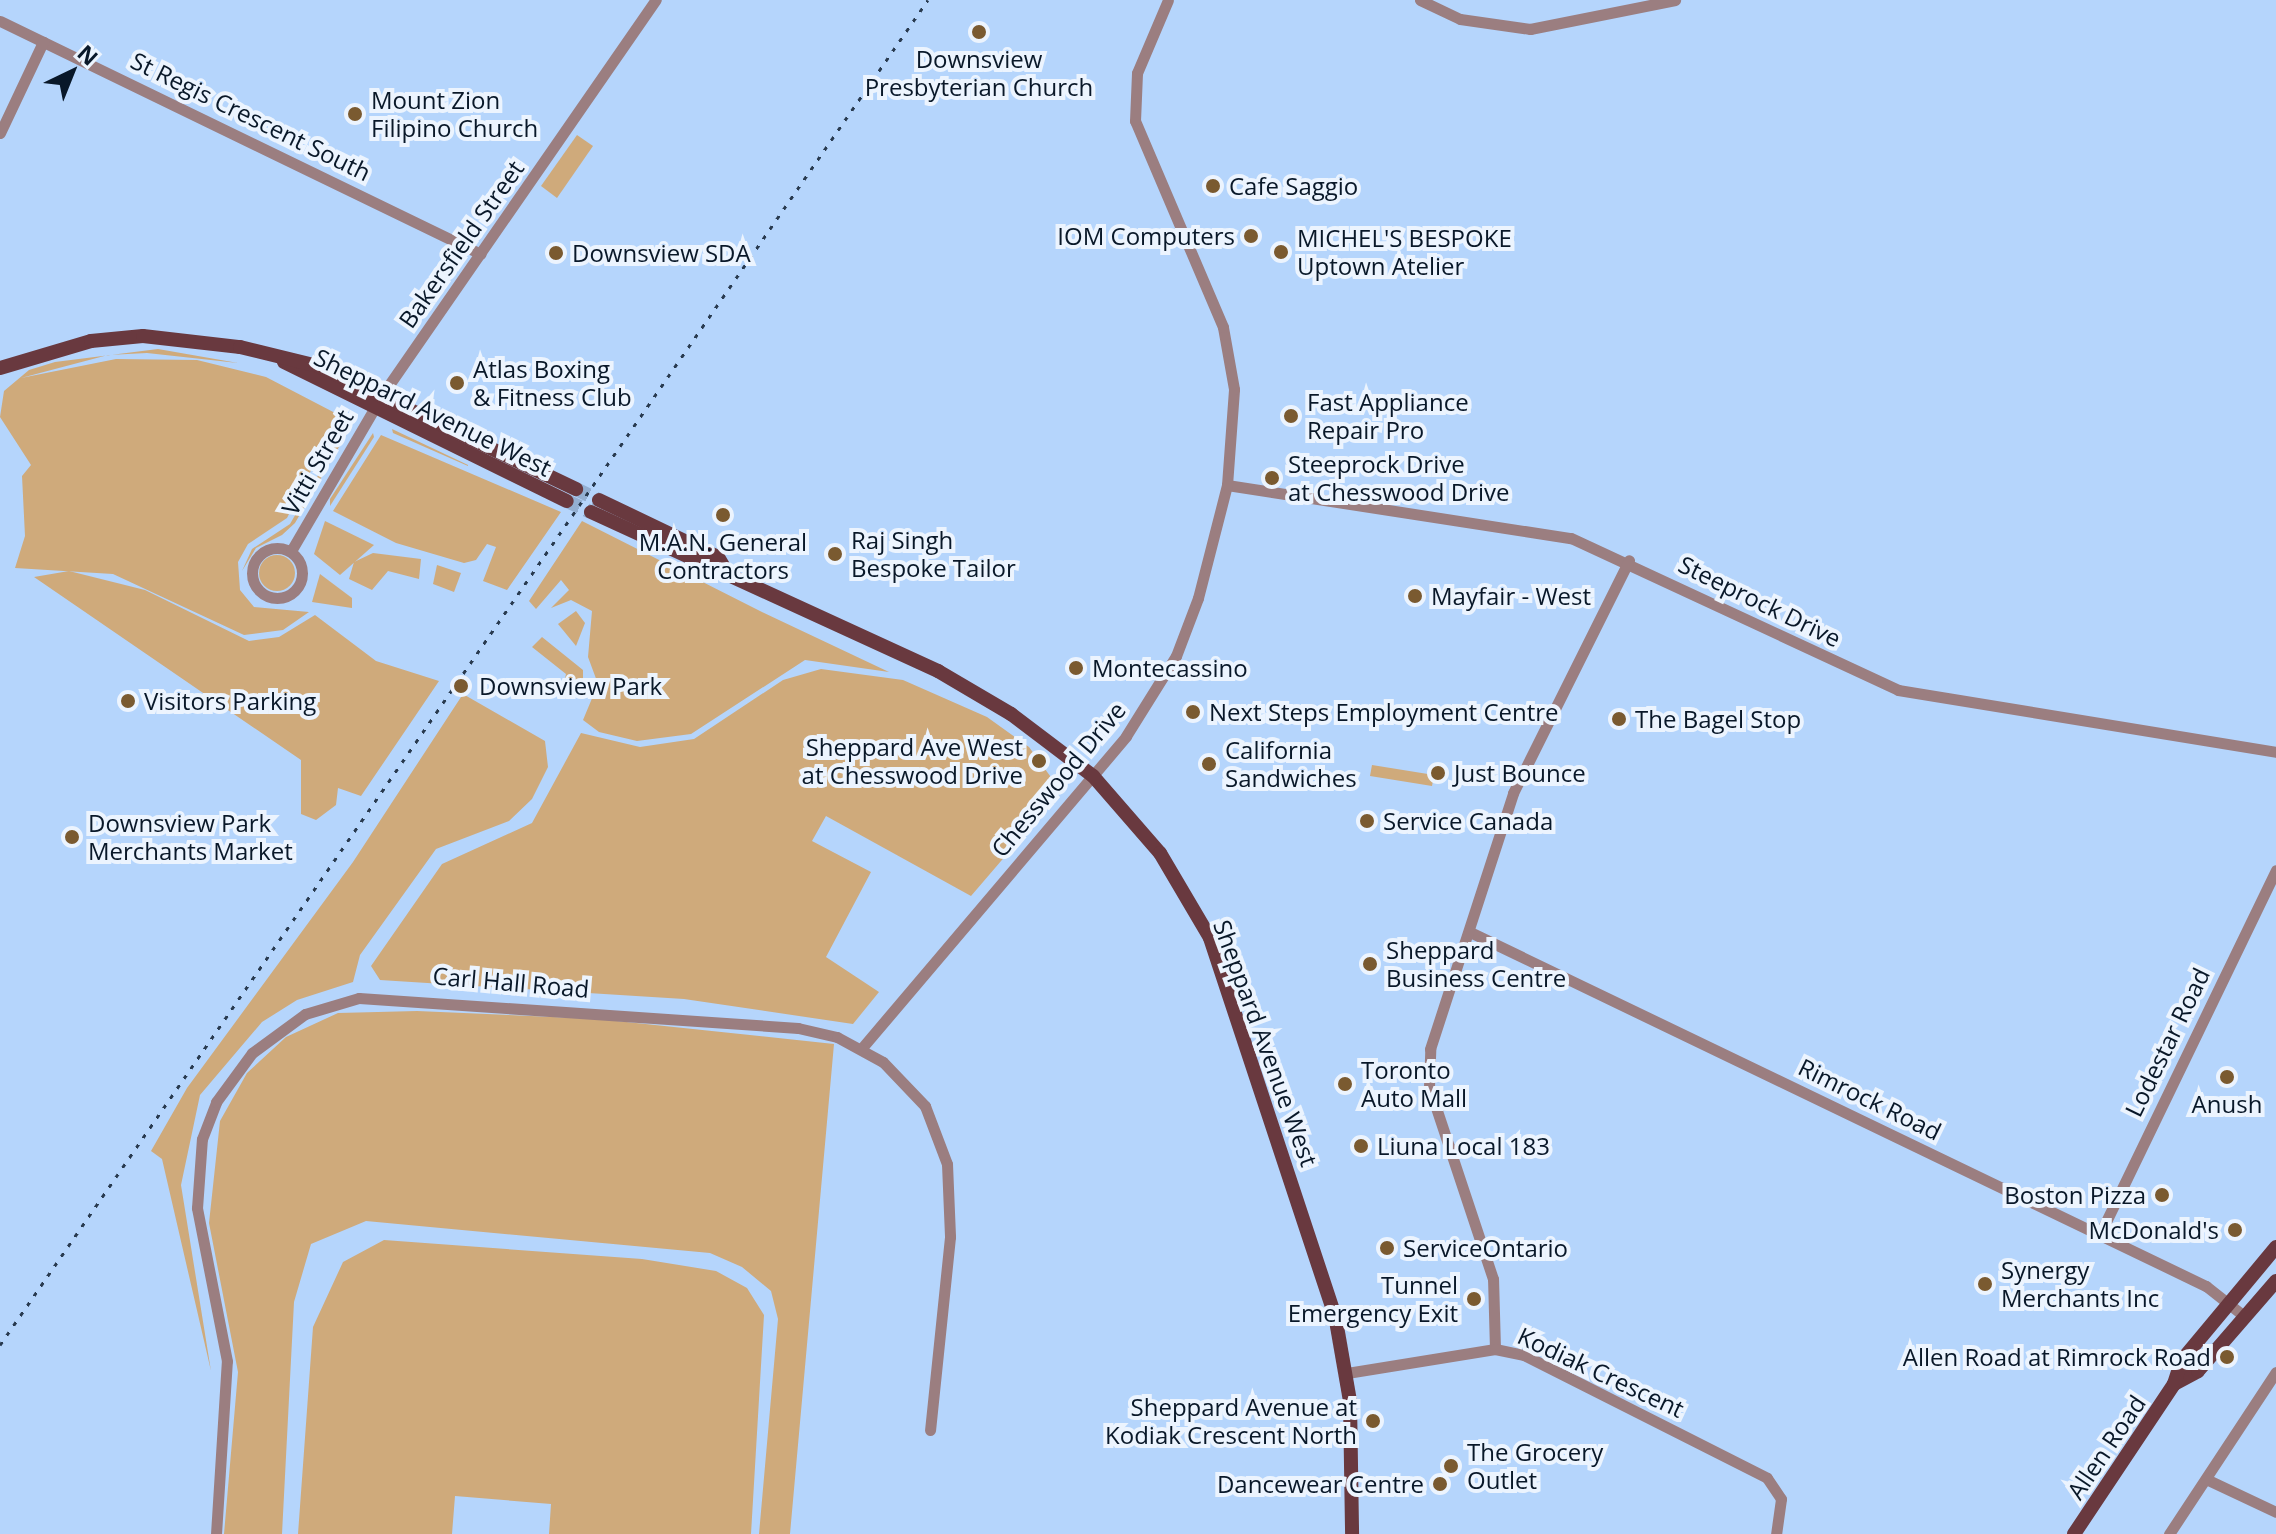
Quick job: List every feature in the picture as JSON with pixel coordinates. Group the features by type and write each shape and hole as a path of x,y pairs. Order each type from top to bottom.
{"main road":[{"name":"Sheppard Avenue West","path":"0,368 91,341 143,336 191,338 318,366 382,395 572,495 373,409 282,360"},
{"name":"Sheppard Avenue West","path":"595,506 938,671 1023,721 1093,776 1160,853 1210,938 1317,1254 1347,1373 1352,1534"},
{"name":"Allen Road","path":"2074,1534 2174,1384 2182,1360 2226,1300 2276,1247"},
{"name":"Allen Road","path":"2174,1384 2198,1371 2276,1281"}],"street":[{"name":"Bakersfield Street","path":"382,395 656,0"},
{"name":"Chesswood Drive","path":"861,1049 1093,776 1176,656 1227,485 1234,389 1227,342 1135,121 1137,73 1168,0"},
{"path":"1420,0 1460,19 1530,29 1675,0"},
{"name":"St Regis Crescent South","path":"0,21 481,254"},
{"path":"0,133 43,42"},
{"name":"Vitti Street","path":"291,551 382,395"},
{"name":"Steeprock Drive","path":"1227,485 1553,534 1629,560 1898,690 2276,752"},
{"name":"Vitti Street","path":"265,550 291,551 301,565 301,583 288,596 263,594 252,580 253,563 265,550"},
{"path":"1495,1349 1493,1279 1427,1073 1513,793 1629,560"},
{"name":"Lodestar Road","path":"2100,1234 2276,870"},
{"name":"Rimrock Road","path":"1470,932 2100,1234 2226,1300 2244,1316"},
{"name":"Carl Hall Road","path":"216,1534 227,1361 197,1208 198,1161 216,1102 268,1038 317,1008 404,995 798,1028 861,1049 917,1095 947,1164 950,1237 930,1430"},
{"name":"Kodiak Crescent","path":"1347,1373 1495,1349 1535,1361 1767,1478 1781,1499 1776,1534"},
{"path":"2169,1534 2276,1372"},
{"path":"2206,1479 2276,1512"}],"shaded area":[{"path":"577,135 593,146 557,198 541,186"},
{"path":"158,349 238,363 147,353 112,355"},
{"path":"106,356 21,378 116,359 197,360 266,377 339,415 287,518 248,544 238,562 240,590 254,607 309,612 283,630 244,635 113,574 15,568 25,536 22,476 31,465 0,417 4,391 29,370 55,362"},
{"path":"347,425 347,433 295,523 282,535 256,548 242,571 252,549 290,524"},
{"path":"392,429 468,465 468,466 393,433"},
{"path":"373,433 374,437 330,506 330,499"},
{"path":"381,435 561,512 507,590 483,581 496,547 487,544 476,560 464,563 396,543 333,511"},
{"path":"325,521 374,545 340,575 314,554"},
{"path":"582,521 889,672 805,660 691,734 637,741 599,732 583,720 598,684 588,657 592,611 571,600 551,608 569,590 561,580 536,609 529,601"},
{"path":"373,553 421,559 419,579 388,571 372,590 349,579 354,562"},
{"path":"277,555 289,561 295,573 289,585 277,591 265,585 259,573 265,561"},
{"path":"437,565 461,573 454,592 433,584"},
{"path":"69,571 145,590 249,641 279,637 315,615 376,661 439,681 361,796 338,788 336,805 316,820 301,814 301,760 34,577"},
{"path":"320,574 352,598 352,608 312,602"},
{"path":"576,611 585,623 576,646 558,624"},
{"path":"542,637 583,670 583,692 564,683 566,674 532,647"},
{"path":"821,669 903,680 987,717 1029,747 1061,791 971,896 826,816 812,841 871,872 826,957 879,992 853,1024 684,999 380,980 371,966 442,864 532,823 581,733 640,747 694,739 783,680"},
{"path":"463,694 545,741 548,767 532,799 509,821 436,849 360,955 353,982 297,1000 262,1022 200,1095 181,1185 211,1371 162,1159 151,1151 187,1088 353,862"},
{"path":"1372,765 1434,775 1432,786 1370,776"},
{"path":"417,1011 598,1019 834,1044 790,1534 759,1534 778,1319 771,1291 742,1267 710,1253 366,1221 311,1244 294,1302 282,1534 224,1534 238,1372 209,1223 220,1121 247,1073 286,1037 338,1013"},
{"path":"384,1240 642,1259 716,1271 747,1288 764,1315 751,1534 549,1534 551,1504 455,1496 452,1534 298,1534 313,1327 343,1262"}],"tunnel":[{"path":"576,489 599,500"},
{"path":"567,501 591,512"}],"railway":[{"path":"0,1345 928,0"}],"place":[{"name":"Downsview Presbyterian Church","path":"979,32"},
{"name":"Mount Zion Filipino Church","path":"355,114"},
{"name":"Cafe Saggio","path":"1213,186"},
{"name":"IOM Computers","path":"1251,236"},
{"name":"MICHEL'S BESPOKE Uptown Atelier","path":"1281,252"},
{"name":"Downsview SDA","path":"556,253"},
{"name":"Atlas Boxing & Fitness Club","path":"457,383"},
{"name":"Fast Appliance Repair Pro","path":"1291,416"},
{"name":"Steeprock Drive at Chesswood Drive","path":"1272,478"},
{"name":"M.A.N. General Contractors","path":"723,515"},
{"name":"Raj Singh Bespoke Tailor","path":"835,554"},
{"name":"Mayfair - West","path":"1415,596"},
{"name":"Montecassino","path":"1076,668"},
{"name":"Downsview Park","path":"461,686"},
{"name":"Visitors Parking","path":"128,701"},
{"name":"Next Steps Employment Centre","path":"1193,712"},
{"name":"The Bagel Stop","path":"1619,719"},
{"name":"Sheppard Ave West at Chesswood Drive","path":"1039,761"},
{"name":"California Sandwiches","path":"1209,764"},
{"name":"Just Bounce","path":"1438,773"},
{"name":"Service Canada","path":"1367,821"},
{"name":"Downsview Park Merchants Market","path":"72,837"},
{"name":"Sheppard Business Centre","path":"1370,964"},
{"name":"Anush","path":"2227,1077"},
{"name":"Toronto Auto Mall","path":"1345,1084"},
{"name":"Liuna Local 183","path":"1361,1146"},
{"name":"Boston Pizza","path":"2162,1195"},
{"name":"McDonald's","path":"2235,1230"},
{"name":"ServiceOntario","path":"1387,1248"},
{"name":"Synergy Merchants Inc","path":"1985,1284"},
{"name":"Tunnel Emergency Exit","path":"1474,1299"},
{"name":"Allen Road at Rimrock Road","path":"2227,1357"},
{"name":"Sheppard Avenue at Kodiak Crescent North","path":"1373,1421"},
{"name":"The Grocery Outlet","path":"1451,1466"},
{"name":"Dancewear Centre","path":"1440,1484"}]}
